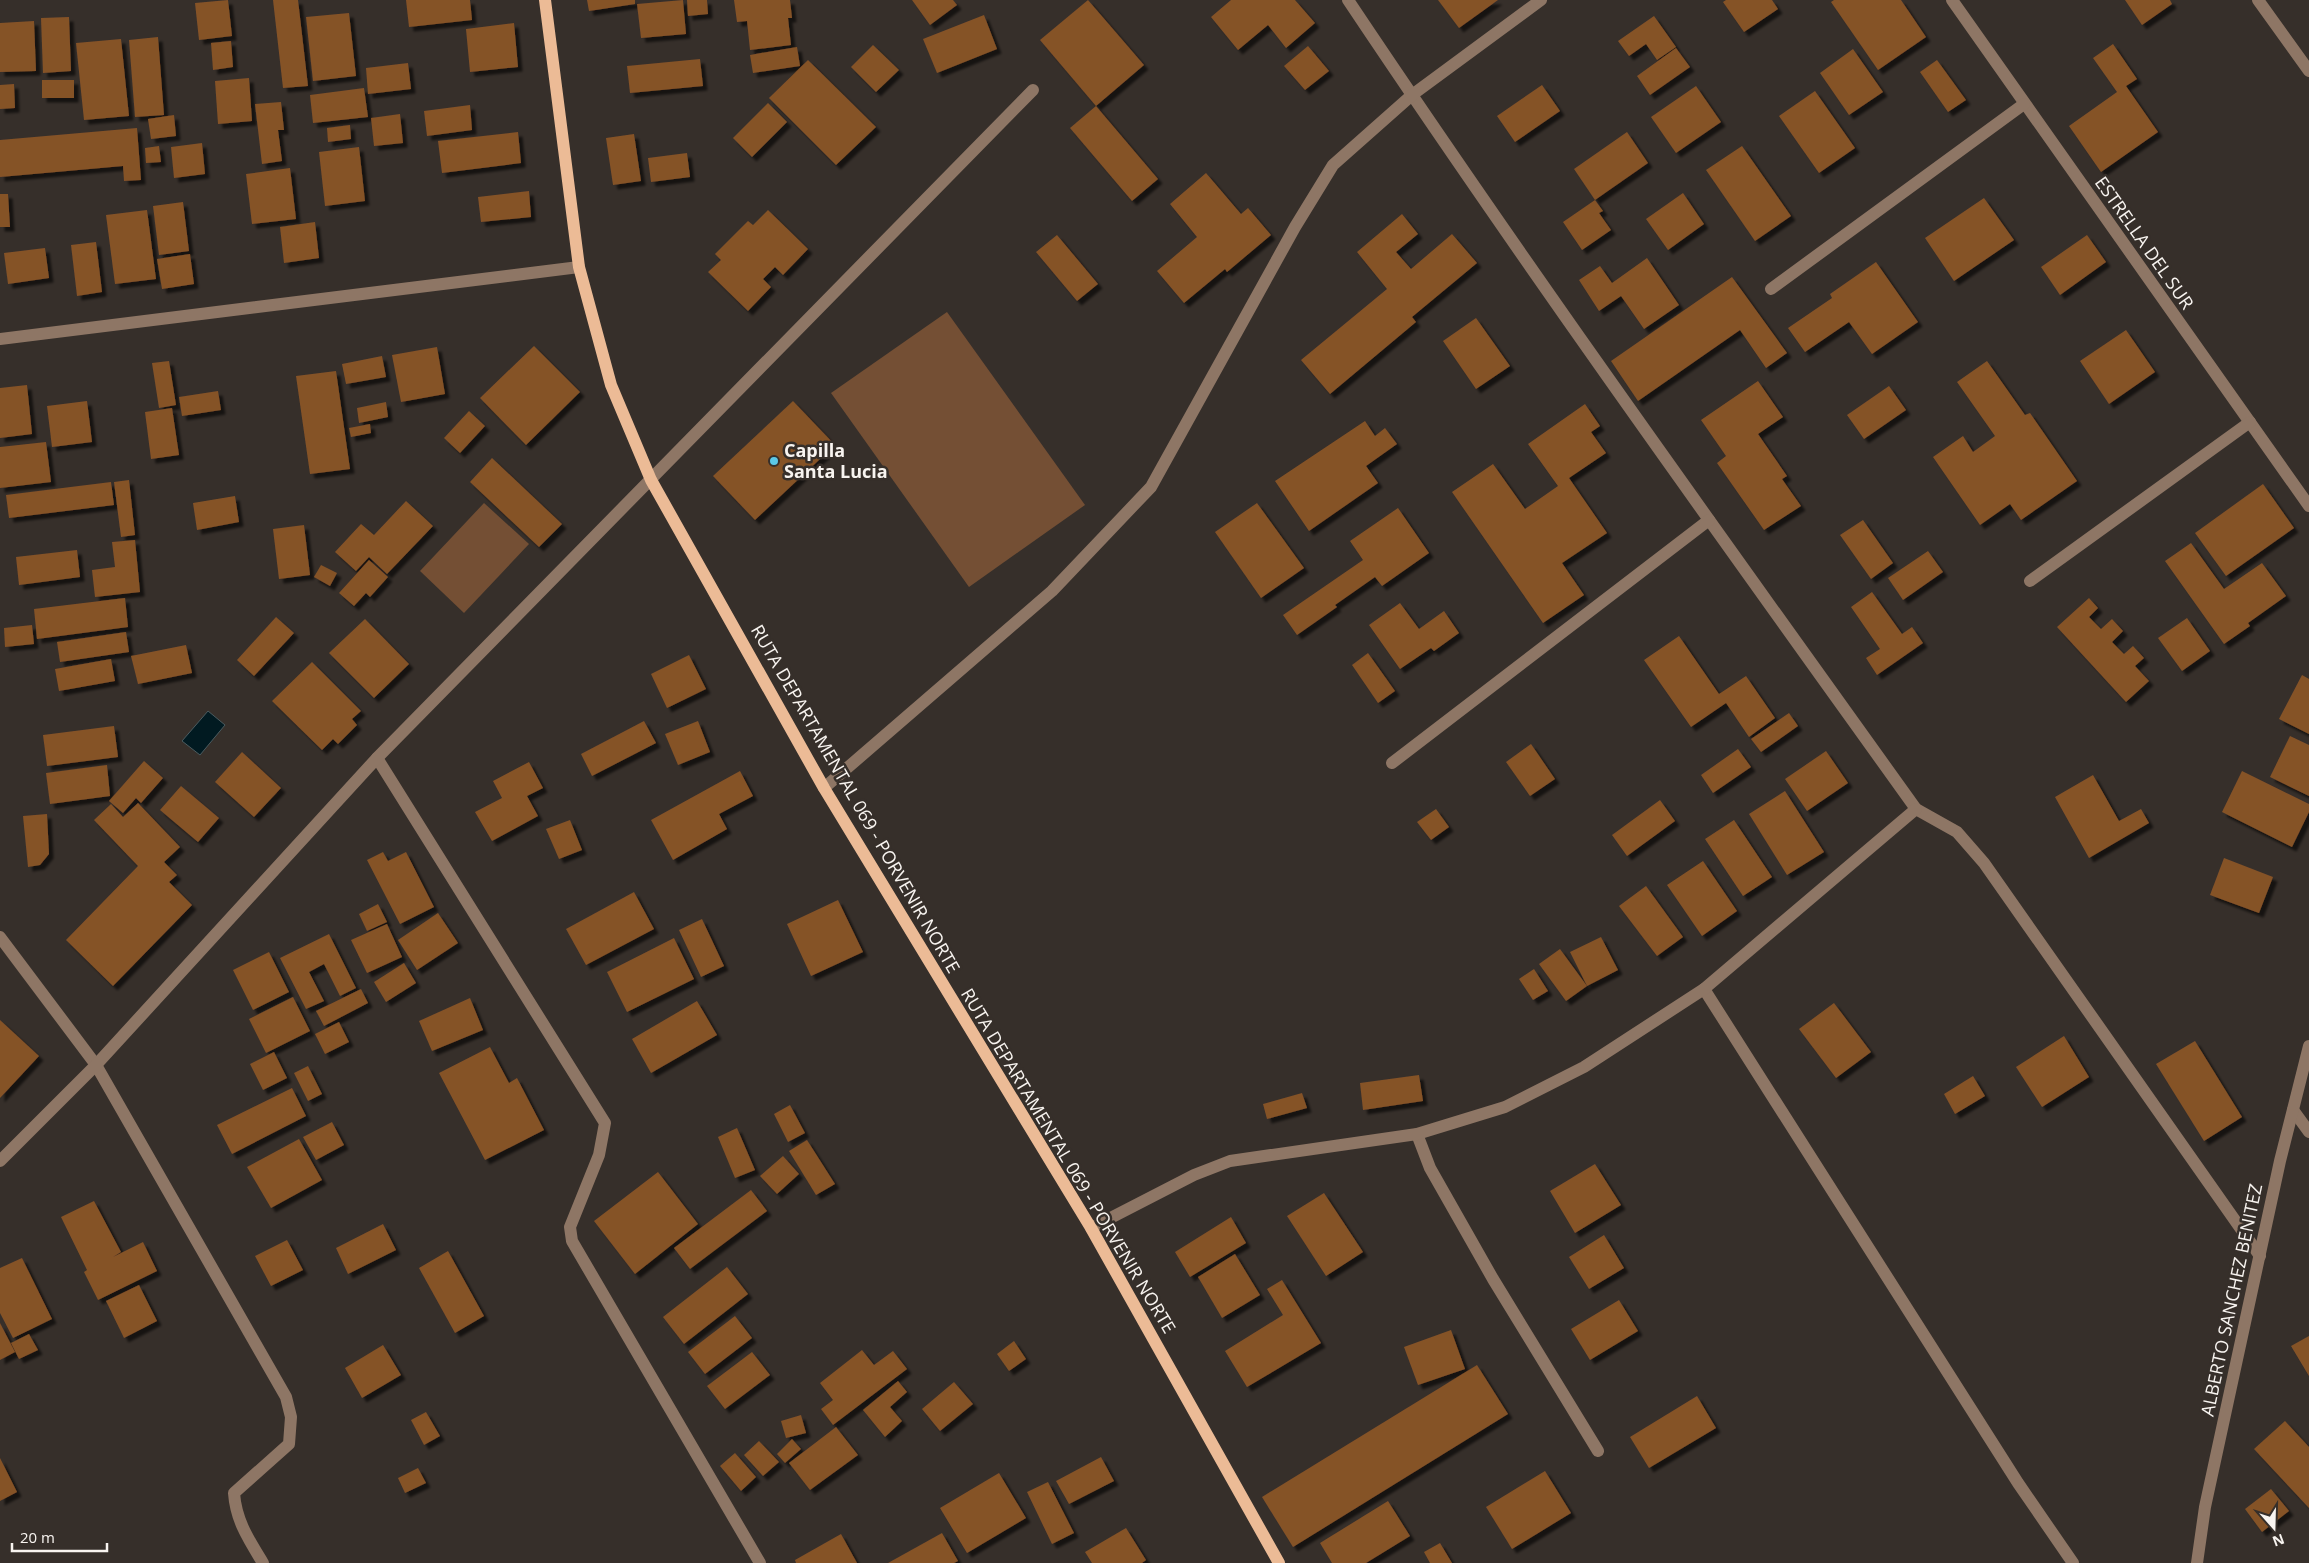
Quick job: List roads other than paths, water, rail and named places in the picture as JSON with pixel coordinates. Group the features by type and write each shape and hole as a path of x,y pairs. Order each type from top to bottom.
{"main road":[{"name":"RUTA DEPARTAMENTAL 069 - PORVENIR NORTE","path":"545,0 579,267 611,384 651,480 824,788 1091,1228 1279,1563"}],"street":[{"path":"1348,0 1412,95 1709,520 1916,809 1957,832 1984,863 2260,1256"},
{"path":"824,788 1052,590 1151,487 1295,227 1333,166 1412,95 1541,0"},
{"name":"ESTRELLA DEL SUR","path":"1952,0 2309,506"},
{"path":"2258,0 2309,71"},
{"path":"0,1161 96,1065 377,758 1033,90"},
{"path":"1771,289 2024,104"},
{"path":"0,338 579,267"},
{"path":"2030,581 2250,422"},
{"path":"1392,763 1709,520"},
{"path":"377,758 605,1123 599,1155 570,1227 572,1241 760,1563"},
{"path":"1091,1228 1194,1174 1230,1161 1417,1134 1506,1107 1584,1067 1704,989 1916,809"},
{"path":"0,937 96,1065 286,1397 291,1417 289,1444 234,1493 235,1510 240,1526 263,1563"},
{"path":"1704,989 2018,1483 2074,1563"},
{"name":"ALBERTO SANCHEZ BENITEZ","path":"2196,1563 2205,1507 2260,1256 2309,1046"},
{"path":"2293,1110 2309,1132"},
{"path":"1417,1134 1430,1168 1488,1271 1598,1451"}],"water":[{"path":"208,711 225,725 200,755 182,741"}],"place":[{"name":"Capilla Santa Lucia","path":"774,461"}]}
